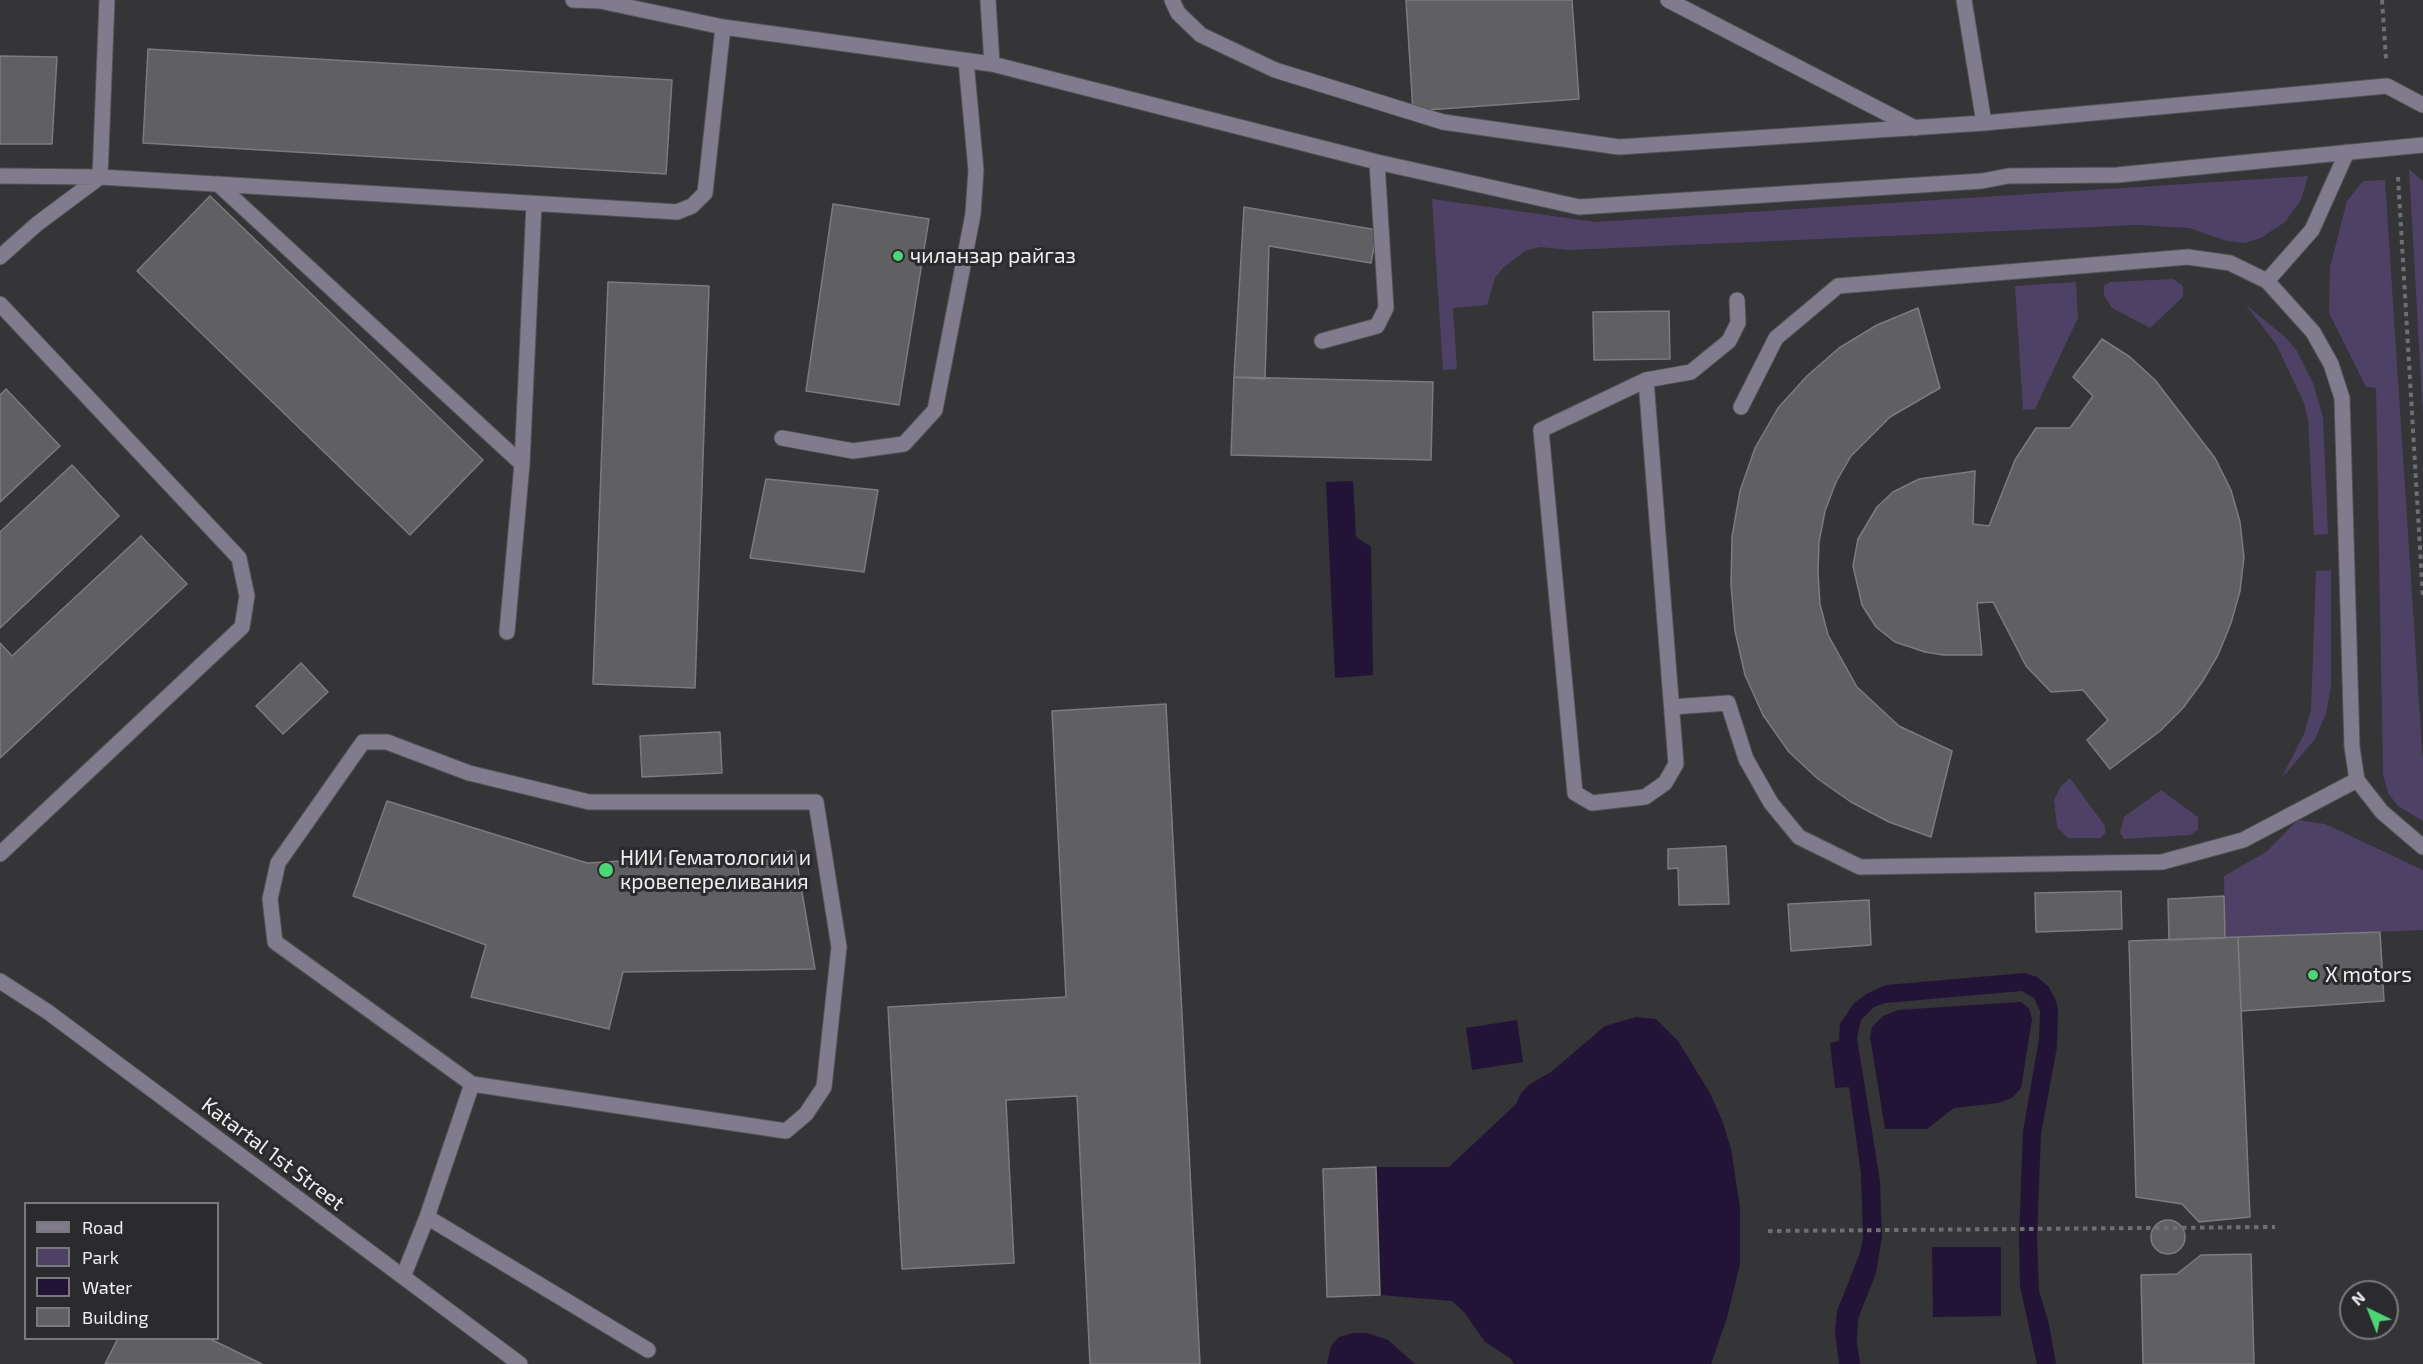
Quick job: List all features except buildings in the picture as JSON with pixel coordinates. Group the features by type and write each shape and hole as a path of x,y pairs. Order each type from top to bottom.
{"street":[{"path":"100,177 107,0"},
{"path":"573,0 600,1 723,27 992,64 1377,162 1579,207 1964,182 2008,176 2117,175 2423,145"},
{"path":"988,0 992,64"},
{"path":"1172,0 1178,13 1201,35 1275,70 1443,122 1619,147 1984,123 2387,86 2423,105"},
{"path":"1668,0 1916,128"},
{"path":"1964,0 1984,123"},
{"path":"0,176 100,177 677,212 692,206 705,193 723,27"},
{"path":"783,438 853,451 904,444 935,410 973,214 976,170 966,61"},
{"path":"2267,281 2312,230 2347,152"},
{"path":"1322,341 1377,326 1386,308 1377,162"},
{"path":"0,257 38,224 100,177"},
{"path":"218,184 522,464"},
{"path":"507,632 522,464 534,204"},
{"path":"1741,407 1776,338 1838,286 2188,257 2230,263 2267,281 2313,332 2331,364 2342,398 2352,747 2358,780 2382,812 2423,847"},
{"path":"1646,381 1676,764 1665,783 1645,797 1592,803 1575,793 1541,430 1646,381 1691,372 1729,341 1738,323 1737,300"},
{"path":"0,304 238,558 247,596 242,627 0,854"},
{"path":"1672,706 1728,703 1746,759 1771,803 1799,837 1860,867 2162,862 2243,840 2358,780"},
{"path":"363,742 387,742 469,773 589,801 816,802 840,947 824,1087 806,1114 786,1131 472,1084 274,942 270,899 278,863 363,742"},
{"name":"Katartal 1st Street","path":"0,981 48,1012 520,1364"},
{"path":"403,1277 427,1216 472,1084"},
{"path":"427,1216 648,1350"}],"path":[{"path":"2396,148 2423,599"},
{"path":"1768,1231 2275,1227"}],"green space":[{"path":"2409,169 2423,181 2423,416"},
{"path":"2308,176 2301,200 2285,222 2261,238 2244,243 2227,241 2189,228 2138,225 1569,250 1540,247 1525,251 1504,267 1495,278 1487,305 1453,308 1457,369 1443,370 1432,199 1596,222"},
{"path":"2385,180 2423,763 2423,821 2398,806 2388,793 2383,775 2376,388 2366,387 2329,313 2330,267 2347,201 2363,181"},
{"path":"2173,279 2183,286 2183,297 2150,328 2112,308 2104,295 2104,286 2110,282"},
{"path":"2076,282 2078,318 2035,409 2023,410 2015,286"},
{"path":"2245,304 2285,337 2297,351 2313,383 2323,417 2328,534 2314,535 2308,419 2304,403 2276,344"},
{"path":"2331,570 2331,686 2326,714 2315,739 2281,779 2304,734 2311,710 2316,571"},
{"path":"2070,778 2105,826 2105,833 2101,838 2068,838 2057,827 2054,800 2061,786"},
{"path":"2161,790 2198,817 2198,830 2190,835 2124,839 2120,832 2124,817"},
{"path":"2298,820 2325,824 2423,870 2423,930 2225,938 2224,876 2266,852"}],"water":[{"path":"1353,481 1356,537 1371,547 1373,675 1335,678 1326,482"},
{"path":"2025,973 2037,977 2048,986 2058,1009 2057,1047 2041,1134 2037,1237 2039,1291 2049,1324 2056,1364 2037,1364 2020,1286 2019,1237 2023,1131 2039,1039 2040,1011 2034,998 2022,991 1885,1003 1874,1007 1861,1020 1857,1038 1880,1181 1882,1237 1876,1273 1858,1319 1857,1343 1860,1364 1839,1364 1835,1331 1837,1311 1860,1253 1863,1237 1861,1174 1849,1087 1835,1088 1830,1043 1839,1041 1840,1024 1854,1003 1868,993 1886,985"},
{"path":"2021,1002 2029,1008 2032,1019 2021,1088 2012,1098 1998,1103 1954,1108 1927,1129 1885,1129 1870,1037 1872,1027 1883,1016 1898,1010"},
{"path":"1636,1017 1656,1019 1678,1041 1710,1093 1731,1149 1740,1207 1740,1264 1727,1318 1711,1364 1514,1364 1510,1358 1485,1342 1464,1312 1452,1301 1380,1295 1376,1167 1449,1167 1516,1104 1521,1093 1530,1084 1551,1072 1605,1026"},
{"path":"1517,1020 1523,1062 1472,1070 1466,1028"},
{"path":"1932,1247 2001,1247 2001,1316 1933,1317"},
{"path":"1353,1333 1367,1333 1388,1340 1415,1364 1327,1364 1331,1346 1339,1337"}],"place":[{"name":"чиланзар райгаз","path":"898,256"},
{"name":"НИИ Гематологии и кровепереливания","path":"606,870"},
{"name":"X motors","path":"2313,975"}]}
